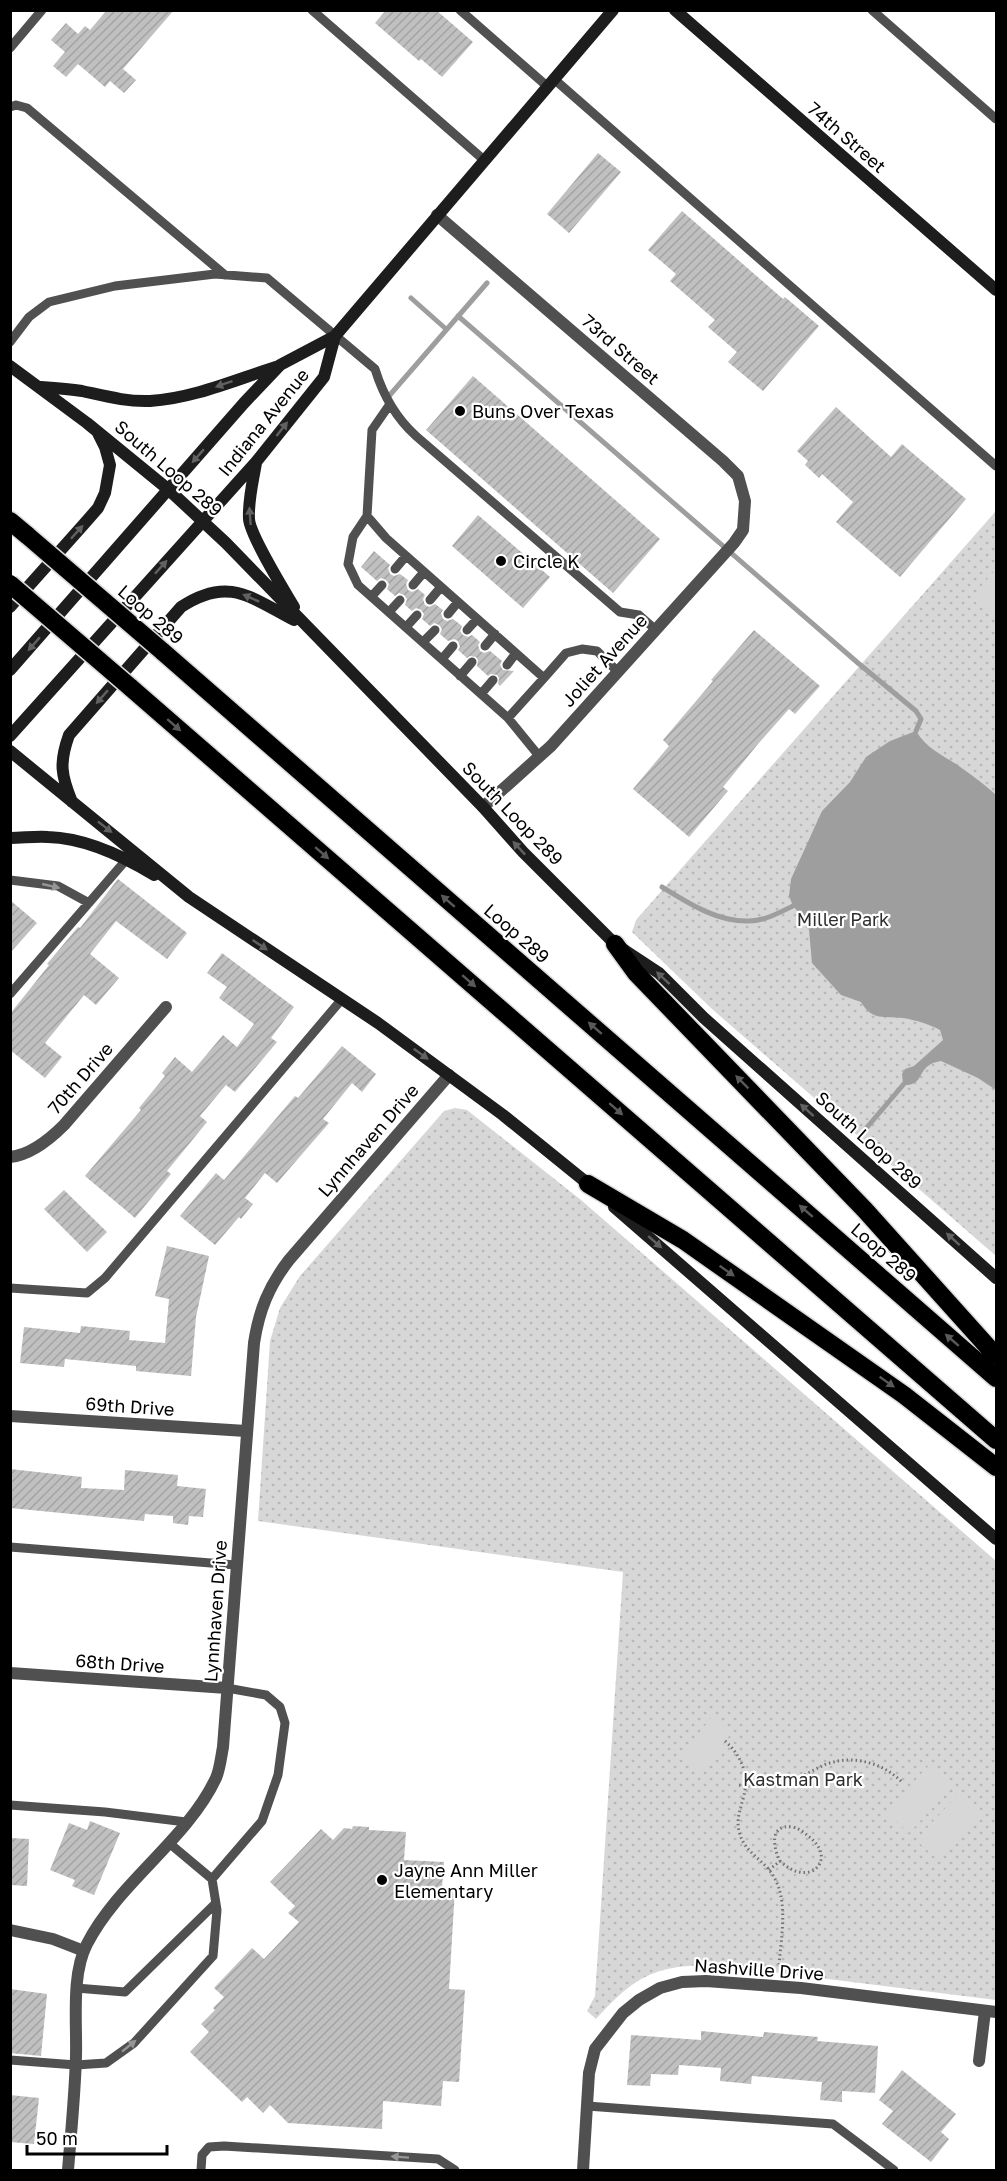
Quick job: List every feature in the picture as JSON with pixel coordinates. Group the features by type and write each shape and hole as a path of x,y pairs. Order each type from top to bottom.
{"highway":[{"name":"Loop 289","path":"10,521 996,1378"},
{"path":"10,584 996,1440"},
{"path":"615,944 636,973 865,1210 996,1356"},
{"path":"588,1184 693,1247 904,1395 996,1467"}],"main road":[{"name":"Indiana Avenue","path":"10,670 280,365 335,336 614,10"},
{"name":"74th Street","path":"675,10 996,290"},
{"name":"Indiana Avenue","path":"10,736 256,462 324,377 335,336"},
{"path":"41,387 80,391 113,399 150,401 202,391 280,365"},
{"name":"South Loop 289","path":"10,366 41,387 169,489 615,944 659,973 704,1018 996,1278"},
{"path":"10,607 98,508 105,493 110,465 105,447 96,430"},
{"path":"256,462 249,521 303,624"},
{"path":"72,802 63,778 62,756 69,735 181,608 197,597 219,590 246,595 303,624"},
{"path":"10,751 189,897"},
{"path":"10,838 51,837 97,846 126,860 189,897 449,1074 588,1184 996,1539"}],"street":[{"name":"73rd Street","path":"437,215 738,476 745,501 743,530"},
{"name":"Joliet Avenue","path":"483,807 551,746 734,543 743,530"},
{"name":"70th Drive","path":"10,1157 46,1142 64,1125 166,1007"},
{"name":"Lynnhaven Drive","path":"68,2170 76,2065 76,1988 86,1945 110,1911 186,1822 217,1777 223,1747 246,1431 257,1321 270,1288 289,1260 449,1074"},
{"name":"69th Drive","path":"10,1416 246,1431"},
{"name":"68th Drive","path":"10,1673 227,1688"},
{"path":"10,1930 53,1939 84,1951"},
{"name":"Nashville Drive","path":"583,2170 591,2060 595,2049 604,2034 622,2013 660,1988 682,1982 706,1981 801,1988 991,2012"},
{"path":"979,2061 991,2012"}],"lane":[{"path":"10,48 42,10"},
{"path":"312,10 484,160"},
{"path":"460,10 551,83 996,466"},
{"path":"872,10 996,118"},
{"path":"12,104 27,108 226,275"},
{"path":"10,342 29,317 49,302 115,286 215,274 267,278 375,369 381,390 405,427 620,612 639,615 656,630"},
{"path":"390,404 372,430 367,516 353,537 348,564 358,585 508,718 539,756"},
{"path":"367,516 386,538 544,678"},
{"path":"395,569 406,556"},
{"path":"413,585 424,572"},
{"path":"372,596 382,585"},
{"path":"430,600 441,587"},
{"path":"389,612 400,600"},
{"path":"448,614 458,602"},
{"path":"406,627 417,615"},
{"path":"467,630 477,619"},
{"path":"423,642 435,630"},
{"path":"485,646 495,634"},
{"path":"441,659 453,646"},
{"path":"508,718 566,653 582,649 597,651 618,672"},
{"path":"507,665 516,653"},
{"path":"460,676 472,662"},
{"path":"481,694 493,680"},
{"path":"10,994 126,860"},
{"path":"10,880 58,886 89,903"},
{"path":"10,1288 87,1293 105,1278 342,999"},
{"path":"10,1547 236,1565"},
{"path":"212,1879 262,1821 278,1775 285,1723 280,1707 266,1695 227,1688"},
{"path":"10,1805 105,1812 186,1822"},
{"path":"10,2060 76,2065 106,2063 134,2043 213,1956 216,1903 212,1879 169,1843"},
{"path":"76,1988 125,1992 216,1903"},
{"path":"587,2106 833,2124 894,2170"},
{"path":"201,2170 202,2155 209,2147 224,2146 438,2159 455,2170"}],"path":[{"path":"725,1741 742,1763 746,1786 738,1820 740,1836 750,1852 769,1870 777,1884 782,1903 779,1966"},
{"path":"739,1785 759,1787 785,1783 842,1760 873,1764 890,1772 902,1782"},
{"path":"791,1827 799,1830 812,1839 820,1850 820,1862 814,1871 807,1873 792,1870 780,1861 773,1841 775,1835 784,1828 791,1827"},
{"path":"769,1870 780,1861"}],"green space":[{"name":"Miller Park","path":"996,511 996,1256 712,1009 632,932 636,920"},
{"path":"996,569 996,618 995,620 971,598"},
{"name":"Kastman Park","path":"455,1108 467,1110 581,1200 996,1561 996,2000 717,1965 696,1965 663,1970 636,1982 596,2019 587,2011 595,1996 623,1572 258,1521 270,1341 280,1308 300,1276 444,1111"},
{"path":"713,1715 733,1731 702,1771 682,1755"},
{"path":"931,1763 954,1785 909,1833 886,1812"},
{"path":"961,1791 984,1813 939,1861 916,1840"}],"shaded area":[{"path":"916,731 926,744 957,764 996,795 996,1090 978,1078 941,1061 927,1067 914,1083 903,1085 902,1074 905,1069 914,1066 943,1040 940,1030 912,1020 874,1015 861,1002 841,995 812,963 809,930 789,896 791,879 822,811 850,782 866,757 890,741"}],"building":[{"path":"107,10 174,10 123,69 136,80 124,93 110,81 105,87 78,64 66,77 53,66 65,52 51,40 66,23 78,34 85,26 90,30"},
{"path":"386,10 436,10 473,42 442,77 421,59 419,61 375,23"},
{"path":"598,153 621,172 569,233 547,214"},
{"path":"682,211 783,299 785,297 819,326 763,391 728,362 737,352 708,327 715,320 670,281 676,274 648,250"},
{"path":"473,376 660,539 613,593 426,430"},
{"path":"836,407 891,457 902,444 966,499 900,577 836,522 853,502 822,474 819,478 805,465 808,461 797,451"},
{"name":"Circle K","path":"478,515 550,577 523,608 452,546"},
{"path":"374,551 390,565 388,568 390,574 394,576 400,574 408,580 406,584 408,590 412,592 418,589 425,595 423,599 425,605 429,607 435,604 443,610 441,613 443,619 447,621 453,619 462,626 460,631 463,635 468,637 472,635 480,642 478,645 480,651 484,653 490,651 502,661 500,665 503,670 514,671 500,686 497,675 488,676 477,666 476,657 467,658 458,650 460,647 458,641 454,639 448,641 440,634 442,629 439,625 434,623 430,626 422,619 424,614 421,610 416,608 412,611 405,605 407,599 404,595 399,593 395,596 387,589 389,584 386,580 381,578 377,581 361,567"},
{"path":"754,630 820,686 795,714 789,709 758,744 723,787 728,791 689,837 633,789 669,746 663,740"},
{"path":"118,879 187,933 167,959 116,921 90,954 119,978 96,1005 84,995 45,1043 62,1057 45,1078 10,1050 10,1014 49,965 47,964 78,927 80,928"},
{"path":"10,900 37,923 10,953"},
{"path":"222,953 294,1007 271,1038 277,1042 235,1092 226,1085 200,1116 207,1122 167,1171 171,1174 135,1218 85,1176 141,1110 139,1108 165,1076 162,1073 175,1057 192,1072 223,1035 237,1047 254,1024 219,998 227,987 207,973"},
{"path":"342,1046 376,1074 362,1092 352,1083 323,1119 329,1123 277,1183 265,1173 245,1198 253,1204 215,1245 180,1216 216,1173 224,1180 295,1096 298,1098"},
{"path":"64,1190 107,1232 87,1252 44,1209"},
{"path":"167,1246 209,1256 196,1317 191,1376 136,1371 136,1366 65,1359 64,1367 20,1363 24,1327 80,1333 81,1326 130,1331 129,1340 165,1343 169,1299 155,1296"},
{"path":"10,1469 82,1477 81,1488 124,1490 125,1470 178,1475 177,1486 206,1489 203,1517 189,1516 188,1525 173,1523 173,1516 145,1514 144,1521 10,1508"},
{"path":"90,1821 120,1833 94,1895 72,1886 75,1880 50,1870 69,1823 87,1830"},
{"path":"353,1826 369,1827 369,1830 406,1832 404,1860 444,1862 442,1887 455,1888 449,1989 465,1990 459,2082 443,2081 441,2106 383,2101 382,2129 288,2123 270,2105 263,2113 247,2097 242,2102 190,2052 209,2032 201,2024 224,1997 214,1988 252,1948 264,1959 299,1922 288,1913 295,1906 270,1882 321,1829 333,1840 344,1828 352,1829"},
{"path":"10,1838 29,1839 27,1886 10,1885"},
{"path":"10,1989 47,1994 41,2056 10,2053"},
{"path":"701,2031 763,2037 764,2032 818,2037 817,2041 878,2046 875,2093 842,2091 842,2102 820,2100 822,2082 752,2076 751,2084 720,2081 721,2068 679,2065 678,2075 651,2074 650,2086 627,2085 631,2035 701,2040"},
{"path":"902,2070 956,2114 941,2132 949,2139 931,2162 882,2124 893,2111 879,2100"},
{"path":"10,2095 39,2098 34,2144 10,2142"}],"waterway":[{"path":"389,396 487,283"},
{"path":"411,298 446,329"},
{"path":"458,316 916,711 921,719 916,731"},
{"path":"662,887 714,915 737,920 761,920 793,906"},
{"path":"863,1132 903,1085"}],"place":[{"name":"Buns Over Texas","path":"460,411"},
{"name":"Circle K","path":"501,561"},
{"name":"Jayne Ann Miller Elementary","path":"382,1880"}]}
